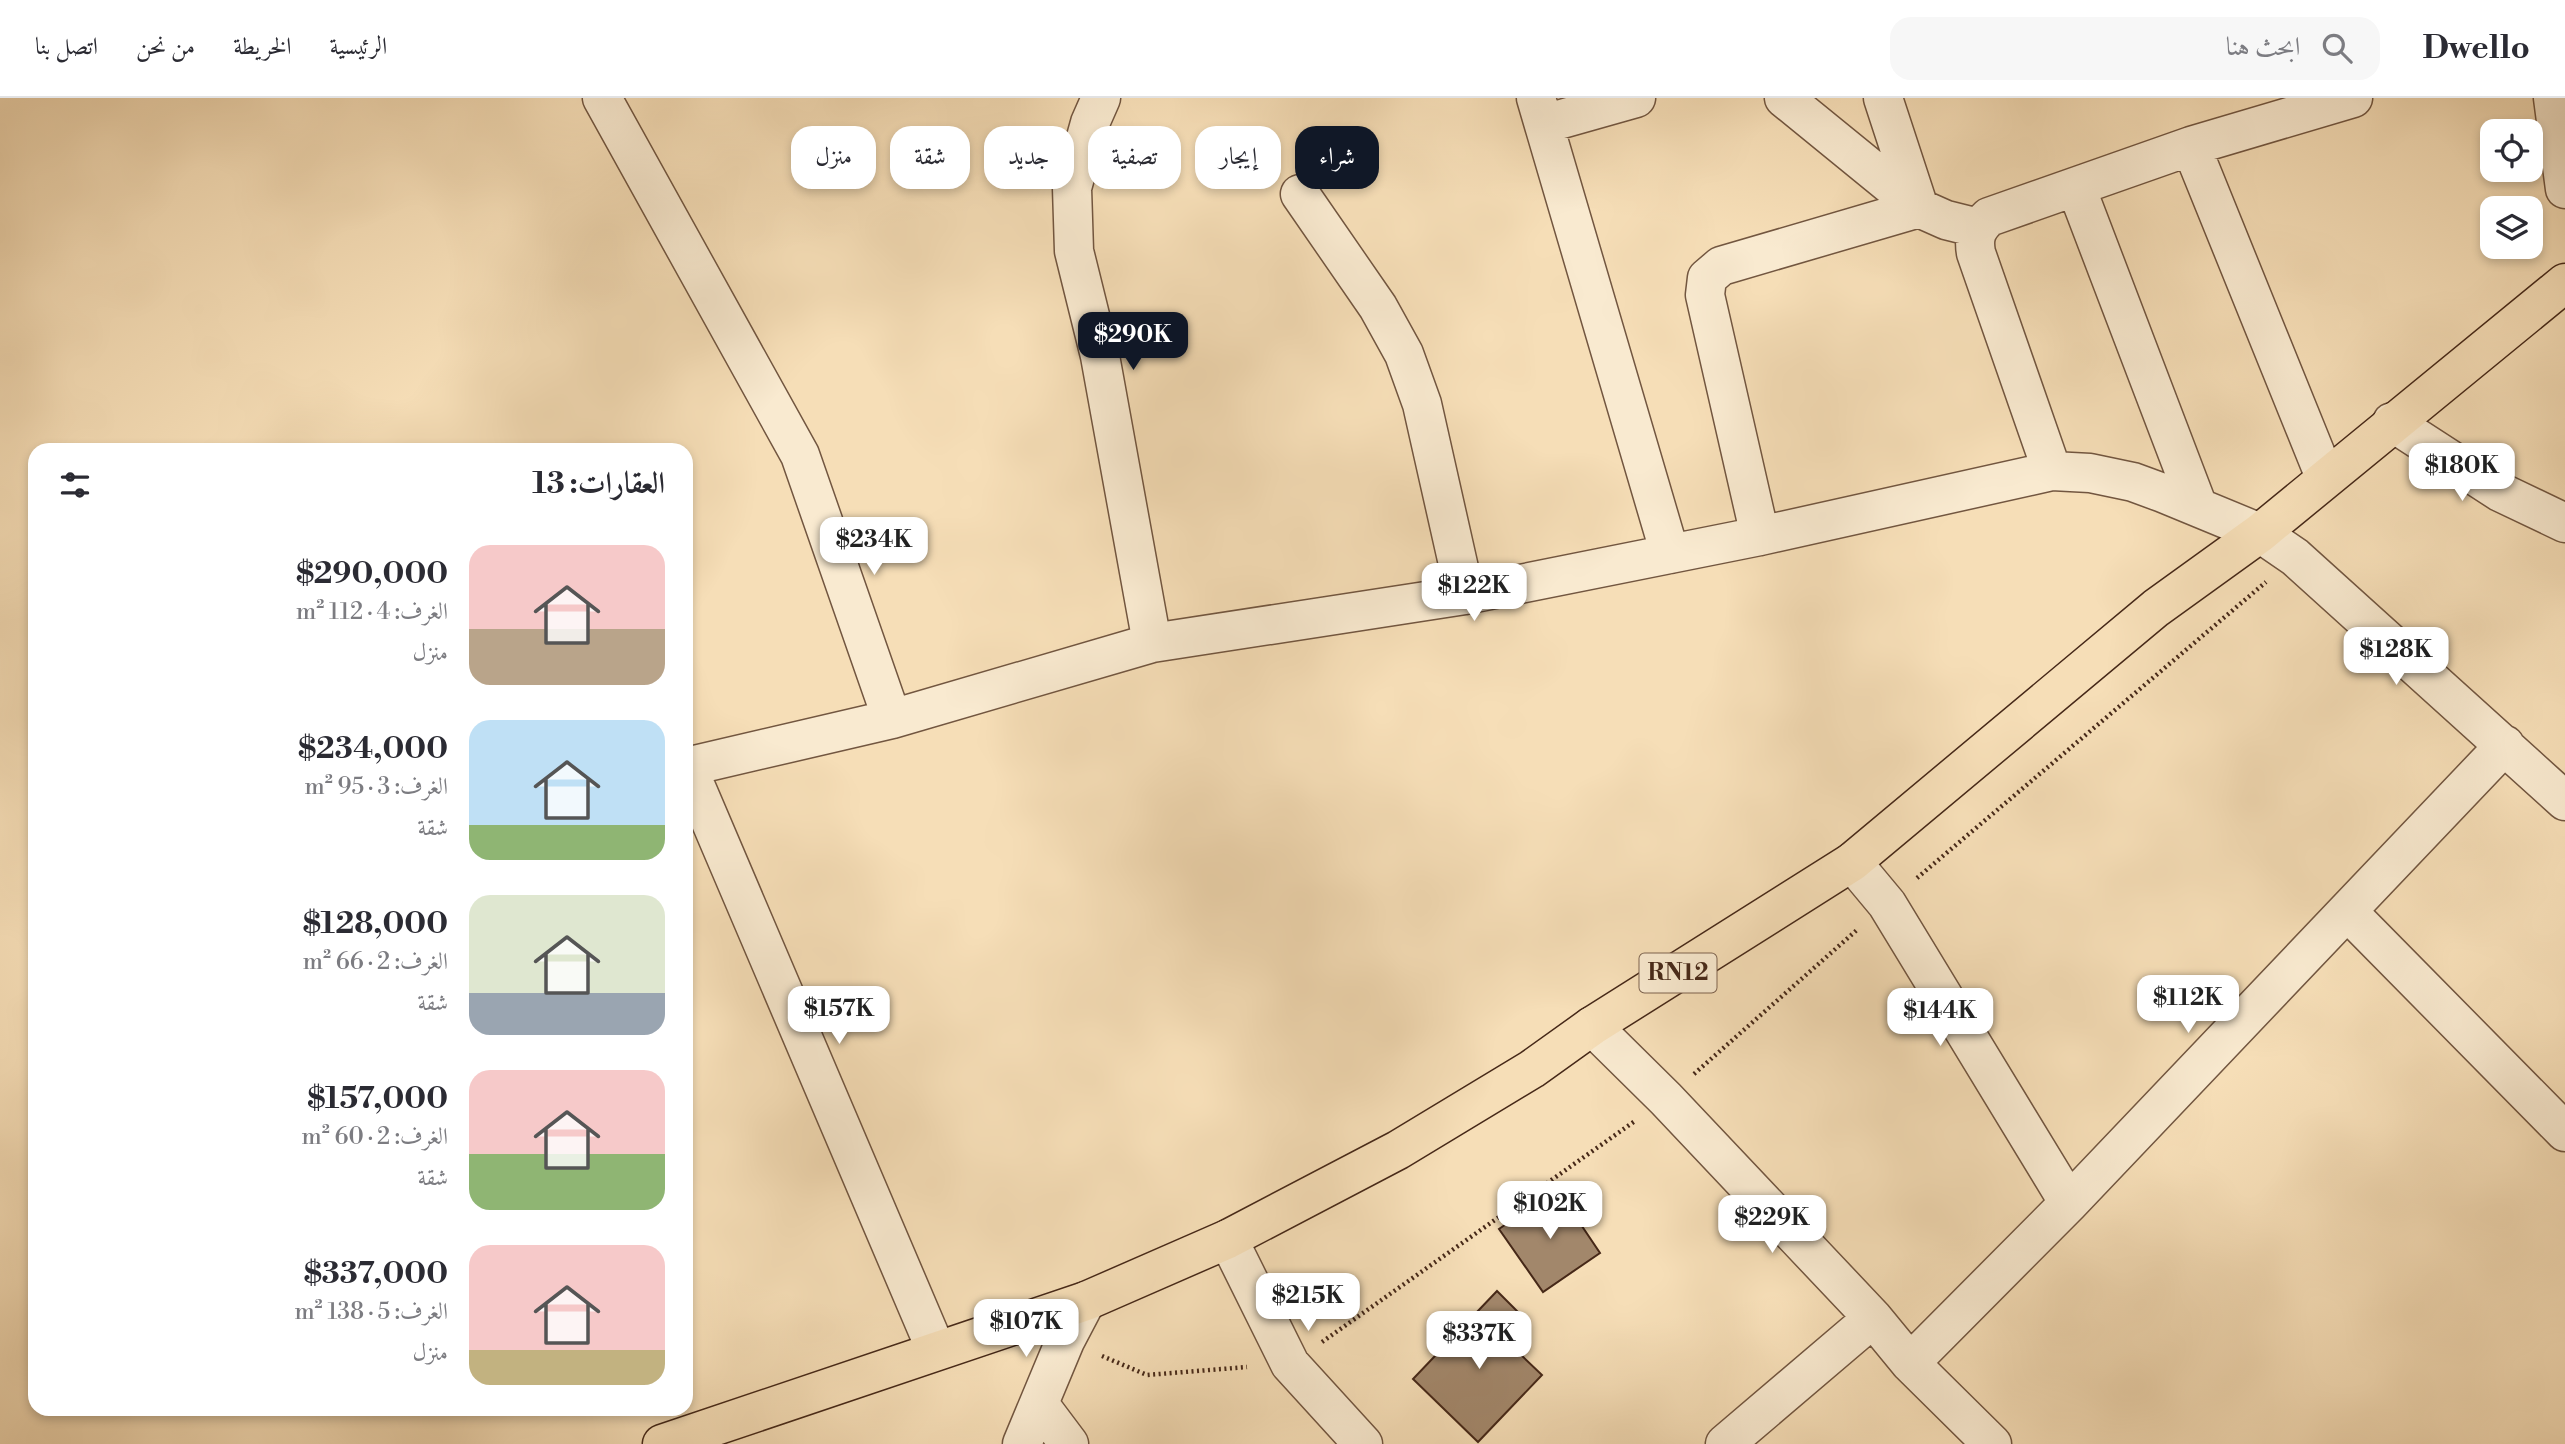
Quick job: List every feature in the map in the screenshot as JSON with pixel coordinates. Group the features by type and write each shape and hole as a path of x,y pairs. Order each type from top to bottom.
{"main road":[{"name":"RN12","path":"662,1444 1086,1301 1228,1239 1398,1150 1532,1069 1592,1026 1852,862 2156,608 2260,533 2565,282"}],"street":[{"path":"602,98 800,455 892,719"},
{"path":"1101,98 1090,123 1072,188 1074,251 1100,355 1152,643"},
{"path":"1636,98 1540,111 1670,554"},
{"path":"1784,98 1919,208 1946,220 1978,228"},
{"path":"1883,98 1919,208"},
{"path":"2052,471 1976,253 1974,240 1978,228 1989,217 2191,146 2353,98"},
{"path":"2553,98 2565,189"},
{"path":"2191,146 2325,477"},
{"path":"2076,187 2198,507"},
{"path":"1300,194 1378,307 1404,354 1422,404 1465,594"},
{"path":"1760,536 1705,295 1707,278 1721,266 1919,208"},
{"path":"2392,422 2500,492 2565,523"},
{"path":"693,764 892,719 1152,643 1465,594 1760,536 2052,471 2090,473 2133,482 2260,533 2295,558 2565,800"},
{"path":"1910,1363 2069,1203 2505,745"},
{"path":"693,782 936,1350"},
{"path":"1852,862 1887,904 2069,1203"},
{"path":"2347,912 2565,1132"},
{"path":"1592,1026 1666,1099 1873,1318 1910,1363 1992,1444"},
{"path":"1228,1239 1290,1364 1363,1444"},
{"path":"1022,1444 1065,1341 1086,1301"},
{"path":"1725,1444 1873,1318"},
{"path":"1039,1404 1069,1444"}],"path":[{"path":"1065,1341 1147,1375 1290,1364 1666,1099 1887,904 2295,558"}],"building":[{"path":"1557,1189 1600,1253 1543,1292 1499,1229"},
{"path":"1497,1291 1518,1312 1498,1333 1542,1375 1478,1442 1413,1379"}]}
